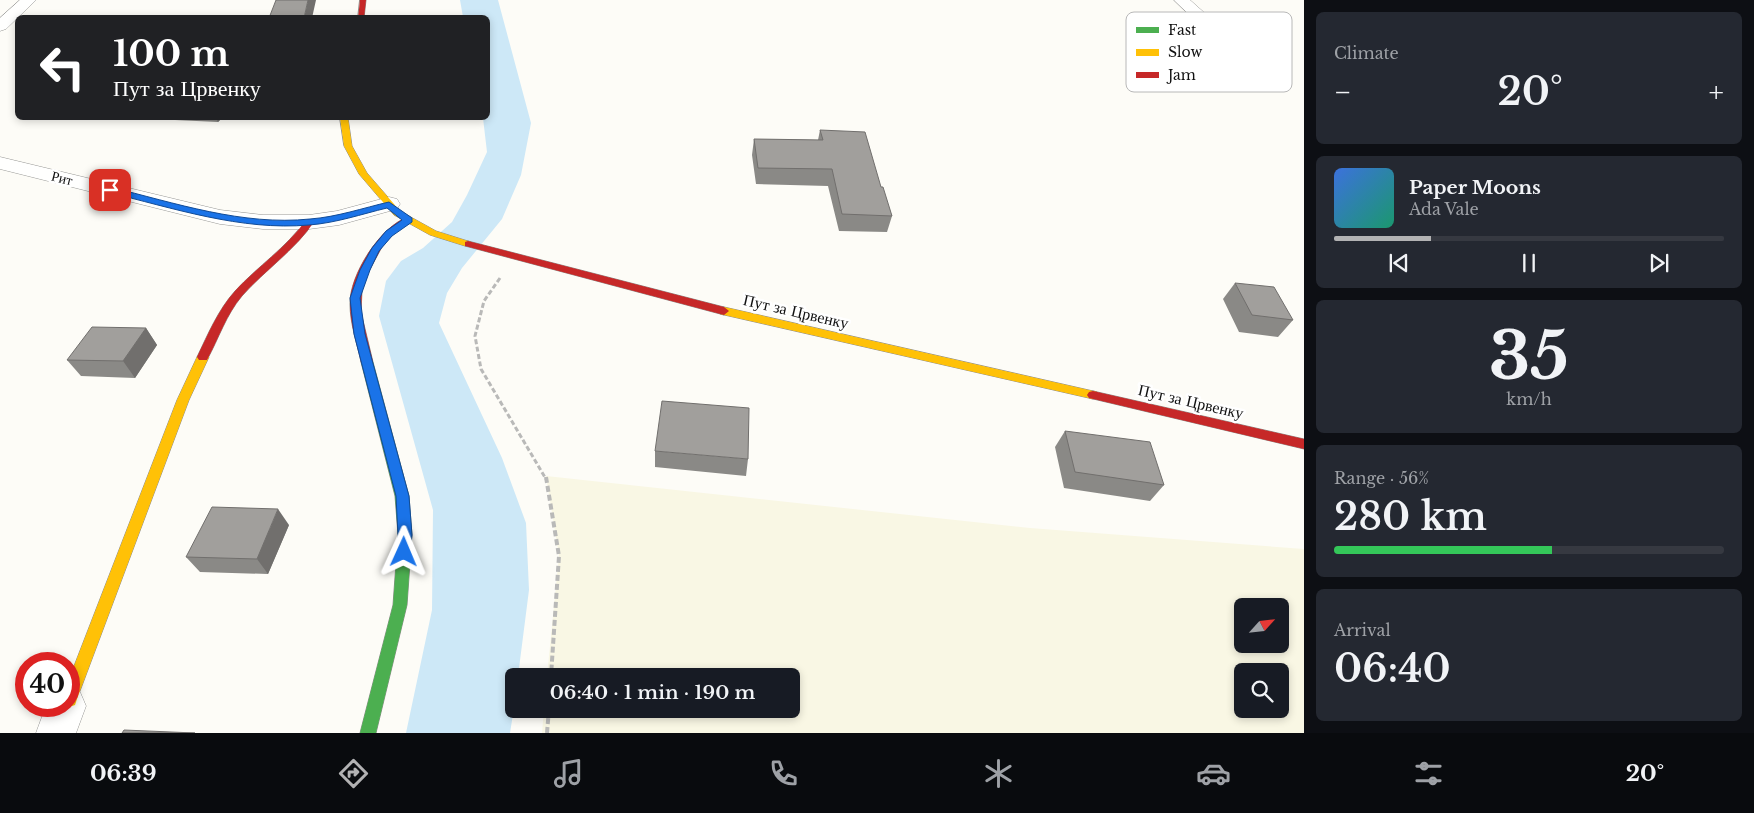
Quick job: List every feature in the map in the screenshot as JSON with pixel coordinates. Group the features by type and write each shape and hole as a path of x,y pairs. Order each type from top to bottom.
{"street":[{"path":"0,26 29,0"},
{"path":"361,15 363,0"},
{"path":"1181,0 1194,12"},
{"name":"Пут за Црвенку","path":"344,120 348,146 363,174 389,204 408,220 433,233 514,258 665,297 1304,444"},
{"name":"Рит","path":"0,163 220,217 263,222 309,222 338,218 389,204"},
{"path":"368,733 400,604 405,535 402,496 360,334 355,298 365,270 375,250 389,234 408,220"},
{"path":"80,670 183,400 216,328 238,294 301,235 309,222"},
{"path":"56,733 62,717"}],"path":[{"path":"514,258 484,301 475,336 481,369 546,476 559,556 552,668"},
{"path":"548,733 549,718"}],"shaded area":[{"path":"546,476 1030,528 1304,549 1304,733 542,733 543,718 800,718 800,668 548,668 559,556"}],"water":[{"path":"460,0 498,0 531,123 521,175 502,219 462,268 447,293 439,323 502,458 526,523 529,590 519,668 505,668 505,718 512,718 510,733 406,733 432,610 433,510 379,316 386,281 401,261 423,248 452,222 487,152 483,120 490,120 490,15 463,15"}],"building":[{"path":"276,0 308,0 305,15 270,15"},
{"path":"820,130 865,132 881,187 883,187 892,216 842,214 832,169 758,168 754,139 823,140"},
{"path":"1235,283 1274,287 1293,320 1252,315"},
{"path":"92,327 146,328 123,361 67,360"},
{"path":"662,401 749,408 748,459 655,451"},
{"path":"1065,431 1150,442 1164,485 1075,472"},
{"path":"212,507 278,509 257,559 186,557"},
{"path":"124,730 195,733 122,733"}],"traffic: fast":[{"path":"367,362 402,496 405,535 400,605 368,733"}],"traffic: slow":[{"path":"344,120 348,146 363,174 397,213 433,233 468,244"},
{"path":"724,311 1093,395"},
{"path":"80,670 183,400 203,357"}],"traffic: jam":[{"path":"361,15 363,0"},
{"path":"367,362 355,312 355,298 359,282 368,263 384,238 408,220"},
{"path":"203,357 218,324 233,300 294,242 309,222"},
{"path":"468,244 724,311"},
{"path":"1093,395 1304,444"}],"route":[{"path":"110,190 220,217 263,222 309,222 338,218 389,204 397,213 408,220 389,234 375,250 365,270 355,298 360,334 402,496 405,535 404,552"}]}
